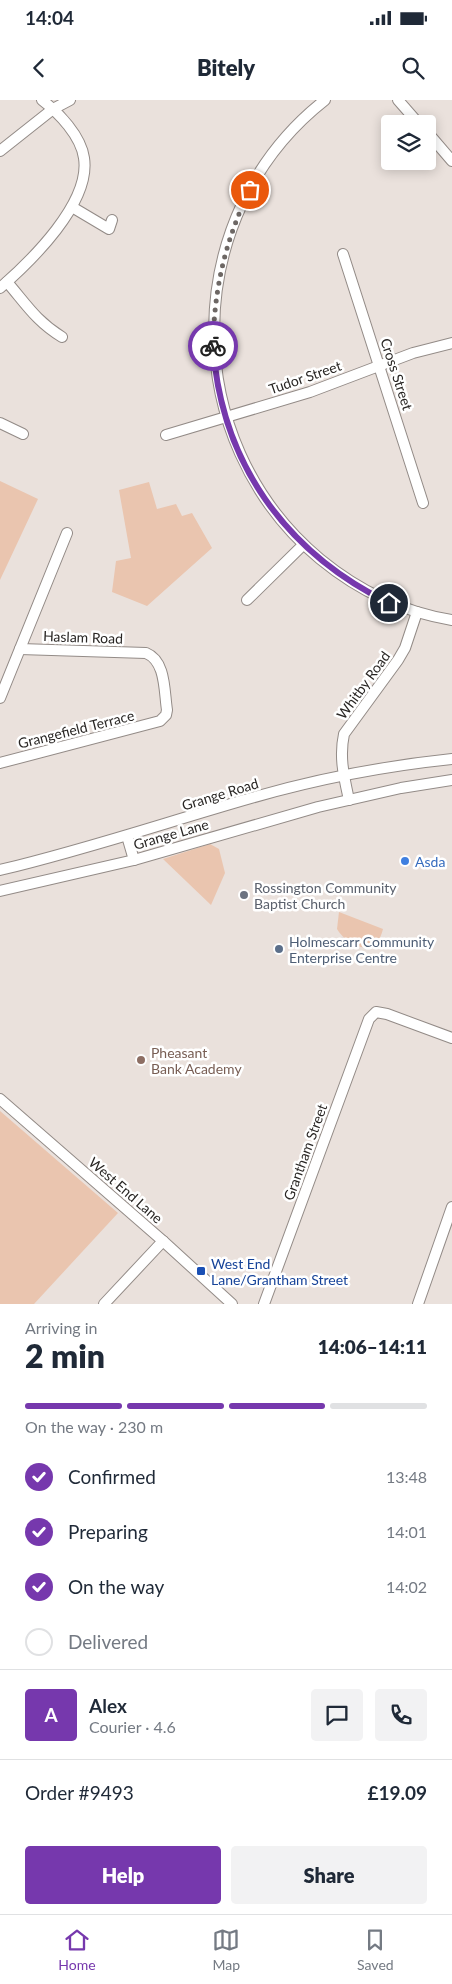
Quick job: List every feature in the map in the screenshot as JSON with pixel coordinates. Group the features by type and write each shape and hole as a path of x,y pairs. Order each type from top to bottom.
{"street":[{"path":"42,100 63,118 80,147 84,157 84,172 72,207 43,246 3,285 33,316 48,329 62,337"},
{"path":"0,151 53,109 70,100"},
{"path":"325,100 290,134 264,167 237,215 224,254 214,307 213,347 218,387 237,447 260,492 279,518 303,545 333,570 365,591 389,603 452,620"},
{"path":"398,100 411,115"},
{"path":"436,142 451,159"},
{"path":"72,207 109,229 112,220"},
{"name":"Cross Street","path":"343,254 424,503"},
{"name":"Tudor Street","path":"166,435 310,392 413,353 452,343"},
{"path":"0,423 23,434"},
{"path":"0,698 67,533"},
{"path":"247,600 303,545"},
{"name":"Whitby Road","path":"343,775 341,750 344,734 398,660 405,648 417,612"},
{"name":"Haslam Road","path":"20,649 146,653 157,660 160,668 167,710 166,715 160,722"},
{"name":"Grangefield Terrace","path":"0,763 160,722"},
{"name":"Grange Road","path":"0,870 127,836 251,798 343,775 398,765 452,759"},
{"path":"440,760 452,763"},
{"path":"343,775 350,800"},
{"name":"Grange Lane","path":"0,890 134,860 350,800 401,788 452,780"},
{"path":"127,836 134,860"},
{"name":"Grantham Street","path":"264,1304 369,1019 376,1011 452,1038"},
{"name":"West End Lane","path":"0,1099 163,1241 232,1304"},
{"path":"418,1304 452,1207"},
{"path":"104,1304 163,1241"}],"shaded area":[{"path":"0,481 38,499 0,580"},
{"path":"149,482 157,509 176,504 182,516 192,513 212,548 147,606 112,592 116,561 131,558 119,490"},
{"path":"210,844 219,849 225,873 211,905 163,859"},
{"path":"339,912 383,929 378,941 367,947 356,946 350,942 337,929"},
{"path":"0,1111 118,1213 34,1304 0,1304"}],"way so far":[{"path":"213,346 214,307 224,254 237,215 250,190"}],"place":[{"name":"Asda","path":"405,861"},
{"name":"Rossington Community Baptist Church","path":"244,895"},
{"name":"Holmescarr Community Enterprise Centre","path":"279,949"},
{"name":"Pheasant Bank Academy","path":"141,1060"},
{"name":"West End Lane/Grantham Street","path":"201,1271"}],"route":[{"path":"213,346 218,387 226,417 249,474 260,492 279,518 303,545 333,570 365,591 389,603"}]}
